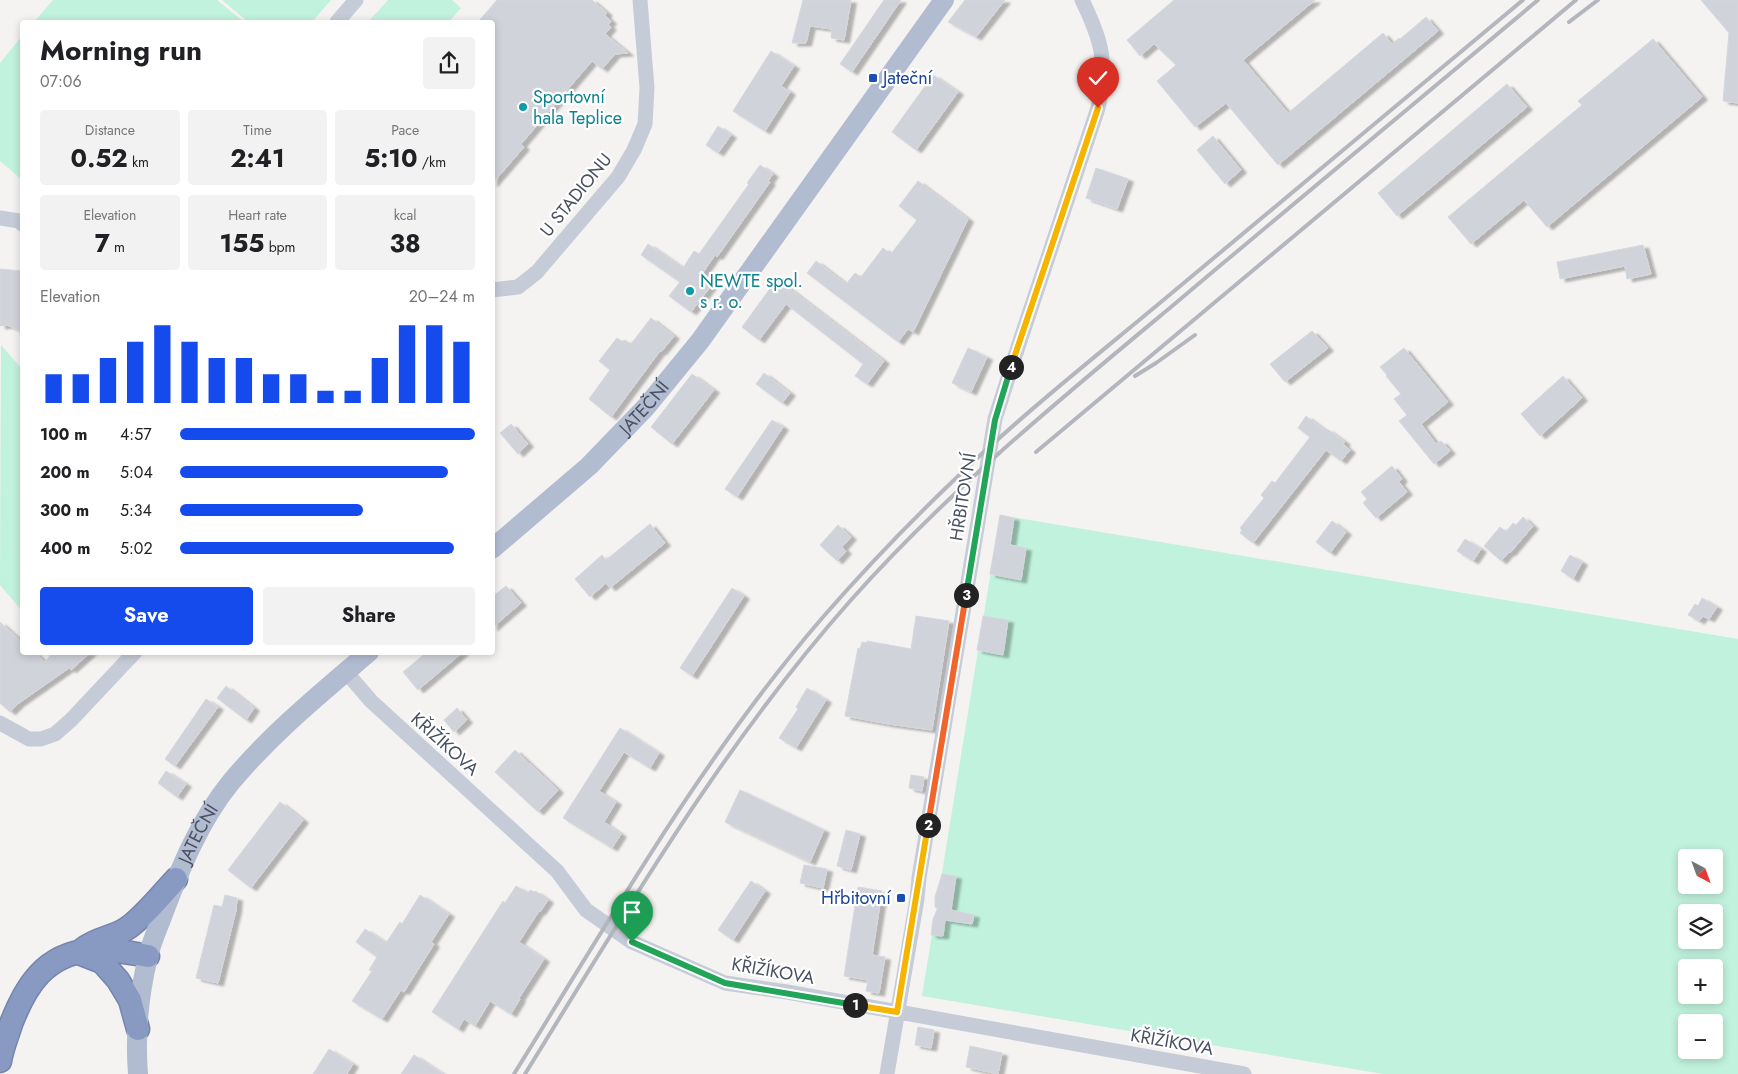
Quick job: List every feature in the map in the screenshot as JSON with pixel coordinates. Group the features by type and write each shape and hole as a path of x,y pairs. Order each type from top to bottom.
{"highway":[{"path":"78,952 92,942 126,930 176,879"},
{"path":"1,1055 18,1006 28,988 41,972 55,960 78,952 92,950 148,956"},
{"path":"78,952 102,962 118,980 130,1000 138,1029"}],"main road":[{"name":"JATEČNÍ","path":"495,546 589,466 646,406 700,341 944,0"},
{"name":"JATEČNÍ","path":"138,1074 138,1029 148,956 176,879 206,819 229,784 283,725 366,655"}],"street":[{"path":"340,20 356,0"},
{"name":"U STADIONU","path":"495,290 518,286 537,272 618,178 634,150 645,124 647,88 640,0"},
{"name":"HŘBITOVNÍ","path":"887,1074 995,420 1098,108 1102,89 1104,76 1102,52 1094,26 1082,0"},
{"path":"0,218 20,223"},
{"path":"0,723 29,739 55,734 71,720 132,655"},
{"name":"KŘIŽÍKOVA","path":"346,672 371,701 556,871 586,910 632,942 725,983 787,992 1244,1074"}],"green space":[{"path":"53,0 217,0 242,20 36,20"},
{"path":"222,0 331,0 314,20 246,20"},
{"path":"388,0 452,0 461,8 451,20 370,20"},
{"path":"20,38 20,178 0,161 0,63"},
{"path":"1,345 20,367 20,609 0,585"},
{"path":"1000,515 1738,639 1738,1074 1383,1074 922,996"}],"building":[{"name":"Sportovní hala Teplice","path":"497,0 592,0 607,13 605,15 611,21 608,25 611,27 605,34 628,53 615,54 602,69 592,61 521,144 524,147 495,181 495,20 480,20"},
{"path":"803,0 851,0 844,40 831,38 832,29 810,26 806,43 792,43"},
{"path":"884,0 901,0 852,72 840,64"},
{"path":"965,0 1005,0 976,37 948,22"},
{"path":"1174,0 1315,0 1243,60 1288,113 1383,33 1392,44 1426,17 1438,31 1278,165 1226,103 1195,127 1157,81 1176,65 1154,44 1140,56 1127,40"},
{"path":"1701,0 1738,0 1738,103 1723,101 1729,33"},
{"path":"1653,39 1702,97 1547,227 1524,200 1471,244 1448,217 1582,105 1578,101"},
{"path":"771,51 794,66 781,86 790,92 765,131 733,111"},
{"path":"933,75 958,92 916,150 892,132"},
{"path":"1507,84 1527,107 1397,216 1378,193"},
{"path":"718,126 731,135 718,153 706,145"},
{"path":"1213,136 1241,170 1225,184 1197,150"},
{"path":"760,165 773,174 768,181 770,182 717,257 715,255 699,278 711,286 691,312 669,296 680,282 641,255 648,244 683,268 694,251 699,254 749,184 747,183"},
{"path":"1096,168 1128,179 1117,209 1086,198"},
{"path":"918,181 968,219 913,332 908,329 898,342 807,273 816,261 846,284 855,273 861,277 883,248 891,254 917,220 899,206"},
{"path":"1643,245 1651,274 1627,279 1625,266 1560,279 1557,262"},
{"path":"0,269 20,271 20,330 7,325 0,326"},
{"path":"777,279 884,361 867,384 855,376 863,364 786,304 759,340 742,327"},
{"path":"651,318 674,336 660,351 611,417 589,399 610,370 599,361 617,338 631,344"},
{"path":"1312,331 1328,348 1285,382 1270,364"},
{"path":"968,348 987,357 971,392 952,383"},
{"path":"1404,348 1448,402 1421,424 1436,444 1441,441 1450,451 1434,464 1399,421 1407,415 1394,399 1401,394 1380,367"},
{"path":"764,373 790,393 782,403 756,384"},
{"path":"692,374 714,390 672,444 651,427"},
{"path":"1563,376 1582,398 1540,436 1521,414"},
{"path":"1306,416 1345,442 1343,444 1350,450 1341,461 1326,450 1253,543 1240,533 1242,530 1240,528 1264,498 1261,495 1272,481 1275,483 1310,437 1298,428"},
{"path":"772,420 783,427 737,497 725,489"},
{"path":"511,424 528,444 518,454 500,433"},
{"path":"1392,466 1402,479 1399,482 1407,492 1376,518 1363,503 1367,499 1361,492"},
{"path":"1000,515 1014,518 1010,545 1026,548 1021,580 990,574"},
{"path":"1523,517 1533,526 1501,561 1484,546 1500,527 1506,532 1513,523 1516,525"},
{"path":"1332,521 1346,532 1330,553 1316,542"},
{"path":"650,524 665,543 610,588 606,583 590,597 575,579 602,555 606,560"},
{"path":"838,525 851,537 842,547 846,551 837,561 820,545"},
{"path":"1465,539 1481,549 1473,561 1457,551"},
{"path":"1570,555 1582,562 1573,579 1561,571"},
{"path":"506,586 521,603 495,625 495,595"},
{"path":"732,588 744,596 692,676 680,668"},
{"path":"1702,598 1717,607 1709,619 1703,616 1699,621 1688,615 1695,604 1698,606"},
{"path":"916,616 949,621 932,730 845,716 858,648 860,649 862,642 867,643 867,641 911,649"},
{"path":"983,616 1008,620 1003,655 977,650"},
{"path":"0,622 20,640 20,655 37,655 45,662 51,655 88,655 71,670 69,668 19,703 10,712 0,703"},
{"path":"423,655 459,655 418,690 403,672"},
{"path":"226,686 254,708 246,720 217,698"},
{"path":"807,688 826,700 796,748 779,738 798,709 796,707"},
{"path":"206,699 218,707 175,766 165,759"},
{"path":"457,708 467,720 454,732 444,720"},
{"path":"620,728 659,753 650,768 624,752 599,791 616,802 604,822 621,834 612,848 563,818"},
{"path":"515,750 558,790 538,812 495,772"},
{"path":"166,771 186,784 177,797 158,783"},
{"path":"911,775 924,777 922,791 909,788"},
{"path":"740,790 824,830 810,862 725,822"},
{"path":"280,802 303,820 251,888 228,870"},
{"path":"846,830 860,834 851,870 837,866"},
{"path":"804,865 827,869 823,888 800,883"},
{"path":"942,874 956,876 951,910 974,915 972,924 945,920 943,936 931,935 933,919 938,908 935,907 935,897"},
{"path":"751,881 765,891 733,940 718,930"},
{"path":"516,886 528,893 530,890 535,891 548,900 519,942 544,959 511,1014 490,1001 475,1026 464,1019 458,1029 432,1012 503,901 505,903"},
{"path":"858,887 882,891 872,955 885,957 879,993 866,991 868,980 844,976"},
{"path":"225,895 237,898 236,910 218,983 196,978 214,905 222,907"},
{"path":"420,895 449,914 431,942 434,944 404,992 401,990 382,1019 352,1001 372,971 369,970 377,957 356,942 365,929 386,943 400,922 402,924"},
{"path":"918,1027 934,1030 931,1048 915,1045"},
{"path":"970,1046 1002,1053 998,1074 966,1067"},
{"path":"329,1049 353,1064 347,1074 313,1074"},
{"path":"414,1055 443,1074 401,1074"}],"railway":[{"path":"514,1074 623,897 698,782 779,670 870,565 952,482 1033,408 1523,0"},
{"path":"525,1074 639,890 718,770 804,655 888,560 965,484 1046,412 1538,0"},
{"path":"1036,452 1576,0"},
{"path":"1569,22 1598,0"},
{"path":"1135,376 1195,335"}],"place":[{"name":"Jateční","path":"873,78"},
{"name":"Sportovní hala Teplice","path":"523,107"},
{"name":"NEWTE spol. s r. o.","path":"690,291"},
{"name":"Hřbitovní","path":"901,898"}],"route":[{"path":"632,942 725,983 897,1012 995,420 1098,108"}]}
